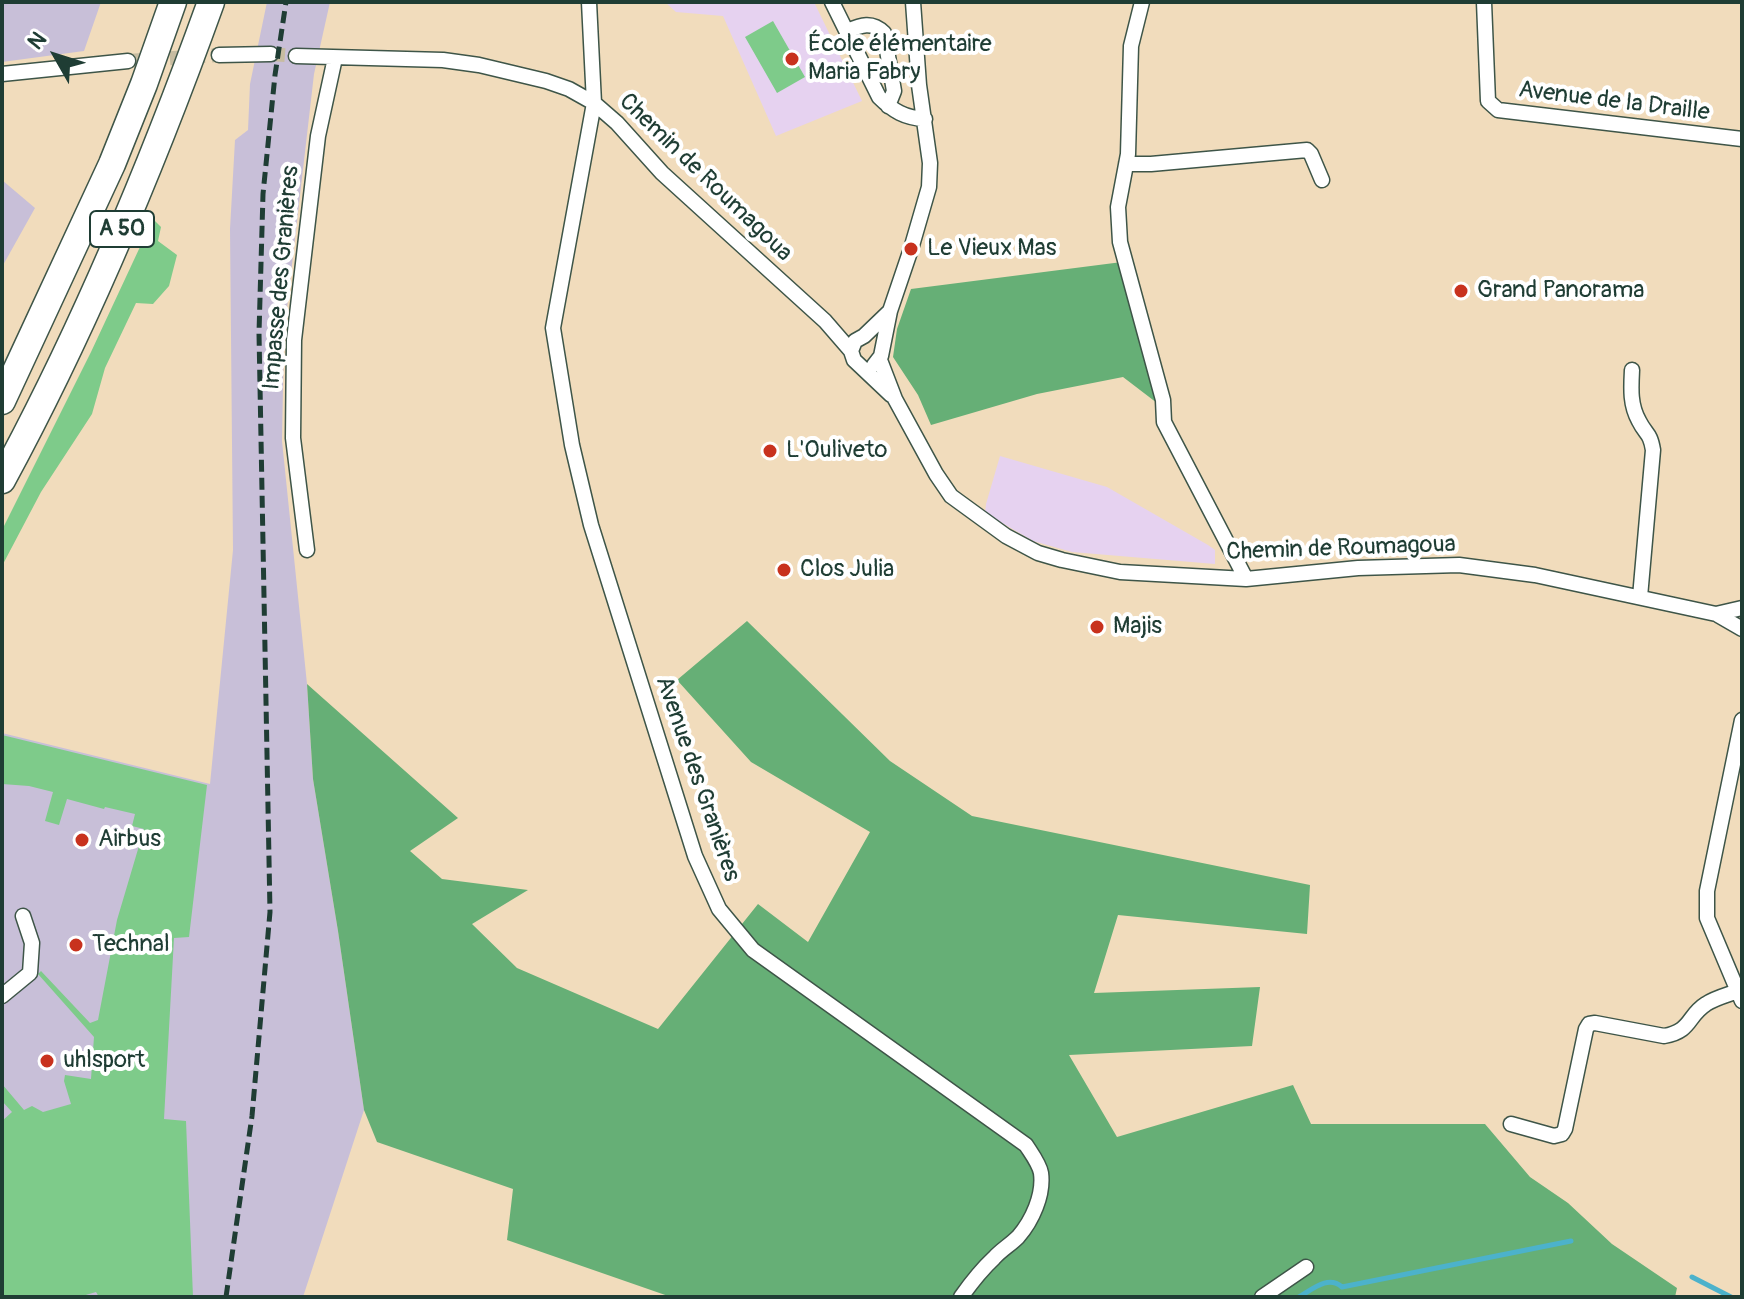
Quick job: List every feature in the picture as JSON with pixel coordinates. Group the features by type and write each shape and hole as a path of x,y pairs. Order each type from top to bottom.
{"highway":[{"name":"A 50","path":"2,401 112,164 173,2"},
{"name":"A 50","path":"2,480 82,320 175,102 211,2"}],"street":[{"name":"Chemin de Roumagoua","path":"589,2 594,103 617,123 662,173 825,321 858,341"},
{"path":"832,2 879,97 888,106 910,118 925,119"},
{"path":"890,311 858,341 854,360 862,366 872,366 881,354 890,311 929,187 930,163 919,85 913,2"},
{"path":"1142,2 1131,46 1130,126 1118,207 1120,242 1163,400 1164,422 1246,579"},
{"name":"Avenue de la Draille","path":"1484,2 1488,101 1498,110 1742,139"},
{"path":"847,31 869,24 884,33 894,91 888,106"},
{"path":"219,55 271,54"},
{"path":"296,56 443,60 479,65 546,81 594,103"},
{"name":"Impasse des Granières","path":"307,550 293,438 294,340 318,136 335,58"},
{"path":"2,74 128,61"},
{"name":"Avenue des Granières","path":"594,103 553,328 572,445 591,525 695,856 719,909 753,950 1026,1145 1035,1158 1041,1173 1038,1201 1030,1220 1018,1237 976,1276 961,1297"},
{"path":"1126,164 1307,150 1322,180"},
{"path":"858,341 877,340 881,354"},
{"name":"Chemin de Roumagoua","path":"881,354 895,399 951,496 1006,536 1038,553 1120,572 1246,579 1358,568 1459,565 1535,575 1716,614 1742,629"},
{"name":"Chemin de Roumagoua","path":"862,366 895,399"},
{"path":"1632,370 1630,393 1633,406 1639,423 1651,437 1653,450 1640,597"},
{"name":"Chemin de Roumagoua","path":"1716,614 1742,608"},
{"path":"1511,1124 1554,1136 1562,1134 1589,1024 1664,1036 1684,1029 1706,1003 1740,996 1707,918 1706,906 1707,891 1737,772 1742,720"},
{"path":"2,996 30,973 32,943 23,916"},
{"path":"1262,1297 1306,1267"}],"shaded area":[{"path":"2,2 101,2 84,51 2,62"},
{"path":"267,2 330,2 314,74 284,334 282,441 307,684 313,779 364,1110 303,1297 2,1297 2,733 210,784 233,550 230,229 235,140 248,130 250,84"},
{"name":"École élémentaire Maria Fabry","path":"665,2 814,2 862,101 776,136 723,16 676,12"},
{"path":"2,180 35,208 2,267"},
{"path":"1000,456 1107,487 1208,545 1215,550 1215,564 1072,552 1033,541 985,513"}],"green space":[{"path":"773,21 805,77 777,93 745,37"},
{"path":"153,219 161,227 158,241 177,255 169,286 153,304 136,303 105,368 92,414 41,492 2,566 2,530"},
{"path":"1122,262 1157,403 1123,377 1037,394 931,425 918,395 893,357 897,329 911,289"},
{"path":"747,621 890,761 972,816 1310,885 1307,934 1118,915 1094,993 1260,987 1252,1046 1069,1055 1117,1137 1293,1085 1311,1124 1485,1124 1530,1177 1568,1203 1612,1244 1677,1288 1675,1297 671,1297 507,1240 513,1189 377,1142 364,1110 313,779 307,684 458,818 410,851 442,879 528,890 472,924 517,968 658,1029 758,904 808,942 870,832 751,762 677,680"},
{"path":"2,735 207,785 189,937 174,938 164,1119 186,1121 193,1297 99,1297 96,1292 79,1297 2,1297 2,1121 12,1112 2,1101 2,1084 24,1110 32,1106 43,1112 71,1104 65,1075 91,1079 94,1037 38,974 41,971 90,1023 98,1020 117,920 144,829 132,826 135,814 67,799 59,825 45,821 53,792 2,784"}],"waterway":[{"path":"1299,1297 1326,1283 1342,1287 1571,1241"},
{"path":"1692,1277 1731,1297"}],"tunnel":[{"path":"271,54 296,56"},
{"path":"128,61 219,55"}],"railway":[{"path":"226,1297 252,1116 270,912 259,333 263,194 286,2"}],"place":[{"name":"École élémentaire Maria Fabry","path":"792,59"},
{"name":"Le Vieux Mas","path":"911,249"},
{"name":"Grand Panorama","path":"1461,291"},
{"name":"L'Ouliveto","path":"770,451"},
{"name":"Clos Julia","path":"784,570"},
{"name":"Majis","path":"1097,627"},
{"name":"Airbus","path":"82,840"},
{"name":"Technal","path":"76,945"},
{"name":"uhlsport","path":"47,1061"}]}
